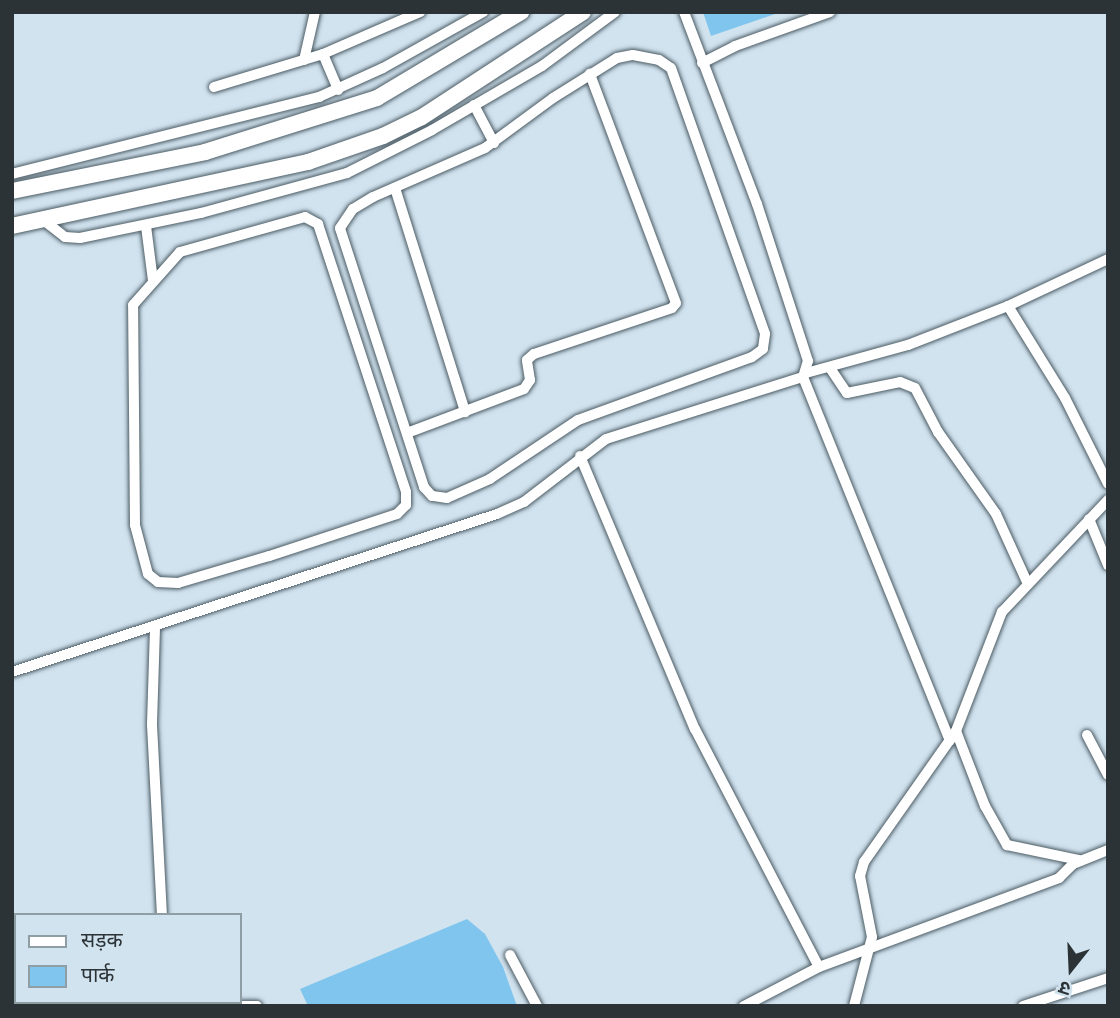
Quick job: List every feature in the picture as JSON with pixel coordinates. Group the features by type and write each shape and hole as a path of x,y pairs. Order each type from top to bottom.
{"street":[{"path":"304,60 315,12"},
{"path":"12,174 338,90 483,12"},
{"path":"12,191 180,157 377,98 521,12"},
{"path":"12,226 295,165 383,136 422,117 583,12"},
{"path":"42,219 58,234 72,239 146,226 347,173 542,66 615,12"},
{"path":"684,12 757,204 808,360 805,375 953,736 985,806 1007,845 1079,860"},
{"path":"702,63 735,46 830,12"},
{"path":"214,88 323,54 419,13"},
{"path":"323,54 338,90"},
{"path":"633,55 659,60 671,68 765,334 763,349 751,357 578,419 490,479 447,498 432,496 424,487 340,233 353,209 494,143 590,74 633,55"},
{"path":"407,433 524,389 530,380 527,360 534,354 672,308 676,303 590,74"},
{"path":"474,105 494,143"},
{"path":"175,134 180,157"},
{"path":"395,188 465,412"},
{"path":"146,226 153,281 132,312 135,525 152,579 178,583 402,510 406,492 315,219 305,217 180,252 153,281"},
{"path":"12,672 155,628 511,509 606,439 805,375 898,349 1008,306 1108,259"},
{"path":"1008,306 1065,398 1108,484"},
{"path":"830,368 841,391 847,393 900,382 915,388 938,432 996,514 1027,582"},
{"path":"580,456 695,729 819,967"},
{"path":"854,1006 870,948 872,929 861,869 953,736 998,618 1027,582 1108,500"},
{"path":"1089,519 1108,565"},
{"path":"155,628 152,725 162,913"},
{"path":"1087,735 1108,775"},
{"path":"744,1006 819,967 1059,878 1079,860 1108,850"},
{"path":"510,955 537,1006"},
{"path":"1023,1006 1108,978"},
{"path":"238,1006 257,1006"}],"green space":[{"path":"703,12 781,12 711,36"},
{"path":"467,919 485,934 503,967 517,1006 308,1006 300,989"}]}
